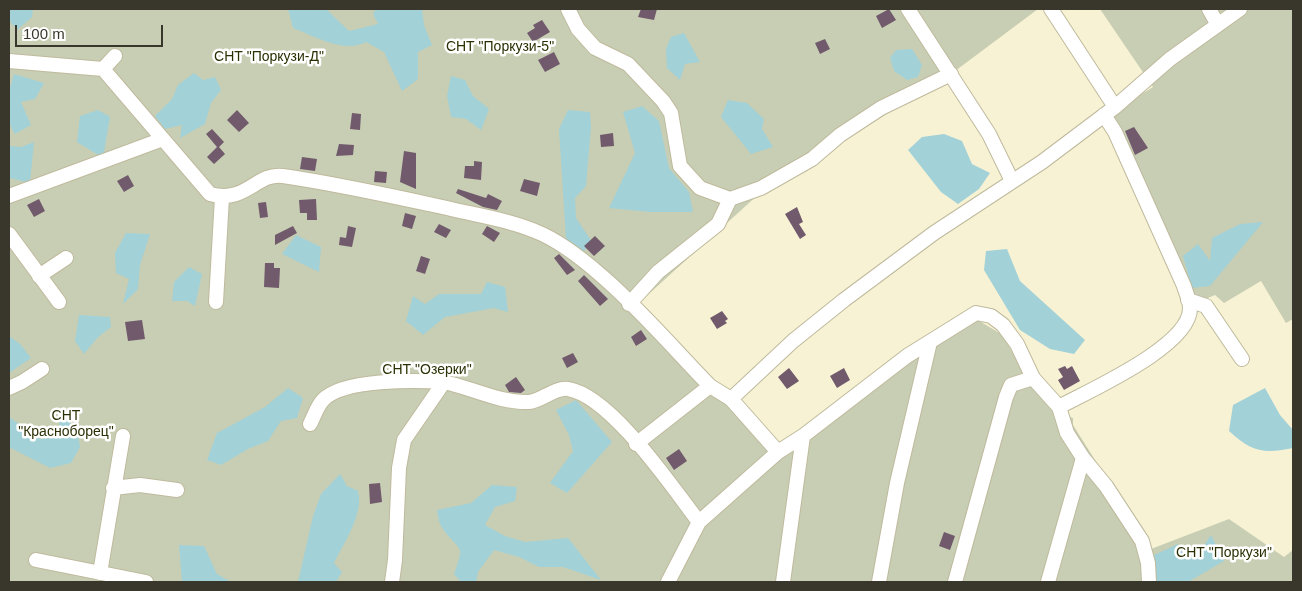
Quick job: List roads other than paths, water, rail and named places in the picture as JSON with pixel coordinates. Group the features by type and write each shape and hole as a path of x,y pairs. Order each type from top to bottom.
{"street":[{"path":"568,9 578,29 595,48 628,64 663,101 671,113 680,166 700,188 730,199 762,188 812,158 840,135 881,108 951,74"},
{"path":"908,9 989,134 1012,181"},
{"path":"1052,9 1110,111 1115,132 1184,286 1190,310 1184,324 1167,346 1143,362 1059,407"},
{"path":"1210,9 1218,25"},
{"path":"731,399 793,341 844,300 934,232 1012,181 1110,111 1170,59 1240,9"},
{"path":"104,69 115,56"},
{"path":"9,61 104,69 210,194 222,197 234,196 246,191 273,174 340,185 512,223 543,234 601,276 710,386 731,399 778,452"},
{"path":"9,196 163,139"},
{"path":"216,302 222,197"},
{"path":"629,304 658,272 718,224 730,199"},
{"path":"9,234 59,302"},
{"path":"39,276 66,258"},
{"path":"1188,300 1206,306 1242,359"},
{"path":"668,582 699,522 778,452 803,436 907,356 976,313 991,316 1003,325 1017,344 1033,378 1059,407 1067,433 1083,458 1106,486 1142,541 1148,563 1149,582"},
{"path":"879,582 897,483 930,342"},
{"path":"9,388 42,369"},
{"path":"955,582 1006,397 1011,385 1033,378"},
{"path":"310,424 322,401 330,393 396,380 444,382 469,387 510,402 532,402 565,388 585,394 608,412 699,522"},
{"path":"392,582 395,560 399,468 404,440 444,382"},
{"path":"636,444 710,386"},
{"path":"100,573 123,436"},
{"path":"783,582 803,436"},
{"path":"1048,582 1083,458"},
{"path":"113,488 140,485 177,490"},
{"path":"36,560 146,582"}],"water":[{"path":"9,9 33,9 32,17 17,30 9,20"},
{"path":"288,9 326,9 349,31 378,24 373,14 376,9 422,9 424,25 432,45 418,52 418,79 402,91 384,52 366,42 348,46 339,45 293,28"},
{"path":"684,33 700,62 685,64 680,80 667,68 666,49 671,37"},
{"path":"912,49 922,65 918,77 907,80 894,71 890,58 896,50"},
{"path":"194,73 203,80 215,77 221,90 211,103 205,124 180,138 182,125 165,129 155,116 172,99 178,85"},
{"path":"14,74 44,83 35,99 21,102 31,125 15,134 11,127 8,113 10,89"},
{"path":"451,76 465,80 473,96 489,109 481,130 466,119 451,117 447,96"},
{"path":"728,100 747,103 764,119 762,129 773,147 751,154 721,117"},
{"path":"642,106 659,121 669,168 689,192 693,212 650,212 609,208 635,153 623,112"},
{"path":"98,110 110,117 103,158 77,142 80,116"},
{"path":"568,110 590,112 591,127 586,186 575,198 576,218 592,242 582,253 566,239 559,129"},
{"path":"944,134 962,141 972,164 990,173 979,189 958,204 941,192 908,150 922,137"},
{"path":"34,142 30,183 9,178 9,146 21,147"},
{"path":"1263,222 1210,286 1192,288 1183,256 1198,244 1210,261 1212,238 1240,224"},
{"path":"126,233 150,234 140,265 138,289 123,304 129,279 116,273 115,253"},
{"path":"296,235 321,247 319,272 282,254"},
{"path":"1007,249 1020,281 1085,340 1074,354 1050,349 1020,330 984,270 986,251"},
{"path":"189,267 202,274 195,306 187,301 172,301 174,282"},
{"path":"487,282 505,287 508,312 494,308 445,317 423,335 406,321 413,296 425,304 439,294 481,294"},
{"path":"79,315 110,317 111,327 98,337 84,354 75,341"},
{"path":"9,336 20,344 31,358 9,373"},
{"path":"288,388 303,398 297,418 281,421 268,441 248,449 221,465 207,460 217,433 265,407"},
{"path":"1265,388 1280,415 1293,430 1293,448 1274,451 1258,450 1244,443 1229,431 1233,405"},
{"path":"576,400 612,442 567,493 550,483 573,451 569,435 556,410"},
{"path":"60,416 77,428 80,447 71,463 50,468 9,447 9,417 40,439 58,437"},
{"path":"340,474 347,486 358,491 359,500 356,519 334,563 342,572 336,582 298,582 313,516 321,494"},
{"path":"492,485 517,487 515,501 495,507 485,525 505,536 525,542 568,538 601,580 563,567 539,567 519,557 494,550 478,572 476,582 461,582 454,574 460,557 459,548 442,527 437,510 471,503"},
{"path":"1211,535 1224,561 1188,582 1152,582 1152,556 1178,544 1186,560 1199,553"},
{"path":"179,545 204,546 217,574 231,582 182,582"}],"park label":[{"name":"СНТ \"Поркузи-5\"","path":"500,47"},
{"name":"СНТ \"Поркузи-Д\"","path":"269,57"},
{"name":"СНТ \"Озерки\"","path":"427,370"},
{"name":"СНТ \"Красноборец\"","path":"66,424"},
{"name":"СНТ \"Поркузи\"","path":"1224,553"}]}
